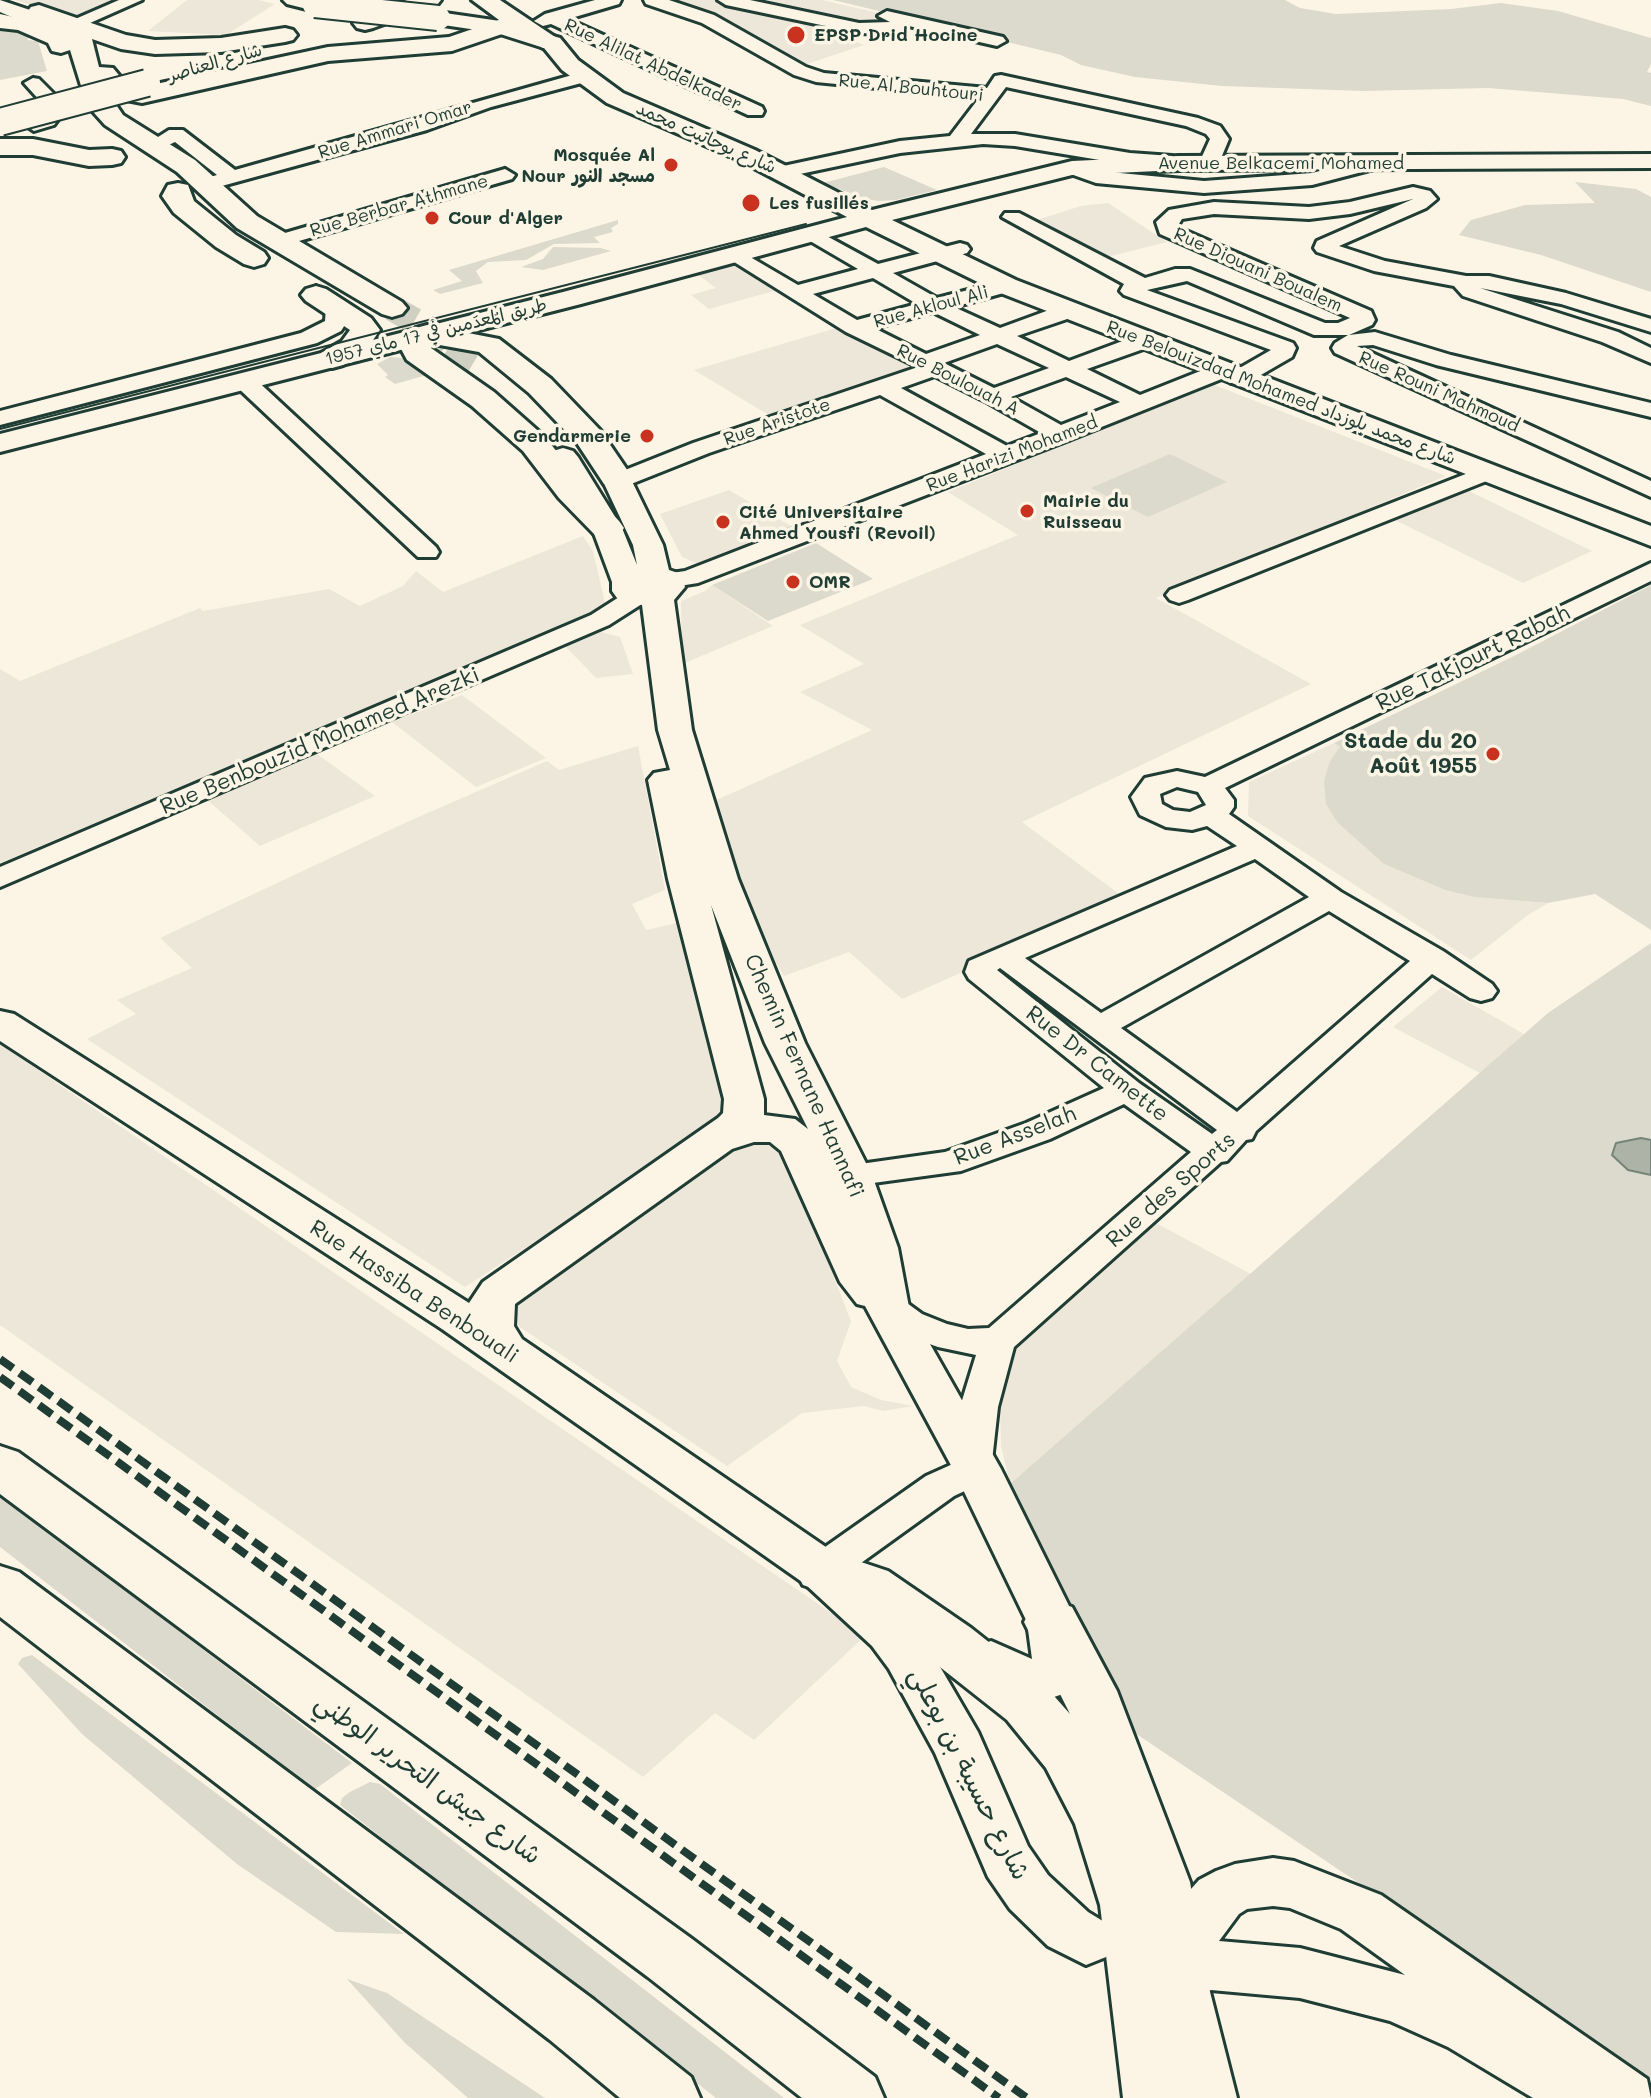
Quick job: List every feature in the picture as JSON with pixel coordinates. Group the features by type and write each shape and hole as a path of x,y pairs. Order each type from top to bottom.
{"highway":[{"path":"295,49 401,0"},
{"name":"شارع العناصر","path":"0,112 80,92 295,49 369,22 434,9"},
{"path":"39,12 74,30 70,73 102,133 239,234 383,310 247,222 220,186"},
{"path":"0,21 72,36 155,47 221,45 365,50 461,43 487,17 540,22 552,43"},
{"path":"134,155 142,109 152,99 174,89 334,38 369,22"},
{"path":"72,36 120,92 142,95 174,89"},
{"path":"72,36 103,110 134,155"},
{"path":"334,38 339,45 365,50"},
{"path":"100,68 123,108 134,155"},
{"name":"شارع العناصر","path":"0,122 143,79"},
{"path":"0,147 175,158 292,237 434,313 498,316"},
{"path":"178,191 176,196 184,207 226,241 361,324 365,330 353,347 332,359"},
{"path":"607,528 571,491 534,444 483,399 418,354 415,347 427,334 488,345 540,386 589,437 617,479"},
{"path":"563,457 467,360 498,371 554,421 591,465 617,479"},
{"name":"شارع جيش التحرير الوطني","path":"0,1466 633,1931 852,2098"},
{"path":"822,1570 869,1586 965,1655 1027,1704 1049,1727 1086,1784 1104,1821 1126,1890 1144,2012 1185,2084"},
{"path":"0,1587 572,2020 668,2098"},
{"path":"1052,1622 1089,1691 1160,1882 1176,1980 1185,2084"}],"main road":[{"path":"305,2 434,9 487,17 552,43"},
{"path":"1,3 72,36"},
{"path":"1,3 39,12"},
{"name":"شارع بوجاتيت محمد","path":"552,43 583,77 615,98 781,172 938,248"},
{"name":"Avenue Belkacemi Mohamed","path":"872,218 972,197 1072,168 1179,163 1651,161"},
{"path":"915,207 905,219 938,248"},
{"name":"طريق المُعدَمين في 17 ماي 1957","path":"0,443 872,218"},
{"name":"Rue Belouizdad Mohamed شارع محمد بلوزداد","path":"938,248 1007,286 1068,311 1651,537"},
{"path":"563,457 646,588"},
{"path":"617,479 648,545 646,588"},
{"name":"Chemin Fernane Hannafi","path":"505,1351 492,1326 490,1313 491,1301 499,1293 718,1139 733,1128 743,1115 744,1099 686,879 650,713 643,636 646,588"},
{"name":"Chemin Fernane Hannafi","path":"646,588 675,730 720,879 785,1043 851,1175 876,1248 887,1307 975,1465 1052,1622 1058,1665 1045,1679 1022,1680 991,1661 965,1655"},
{"name":"Rue Hassiba Benbouali","path":"0,1023 505,1351 822,1570"},
{"path":"718,1139 751,1128 780,1129 799,1144 862,1282 887,1307"},
{"name":"شارع حسيبة بن بوعلي","path":"822,1570 882,1625 907,1655 959,1747 1007,1860 1029,1892 1068,1929 1086,1940"},
{"path":"1185,2084 1190,1958 1196,1923 1219,1897 1235,1888 1273,1882 1311,1890 1361,1912 1626,2098"},
{"path":"1210,1965 1300,1973 1360,1985 1399,1998 1468,2029 1586,2098"}],"street":[{"path":"72,36 134,0"},
{"name":"Rue Al Bouhtouri","path":"652,0 708,19 800,71 822,78 992,94"},
{"path":"726,0 859,28 887,29 907,21"},
{"path":"838,5 997,41"},
{"path":"540,22 576,11 603,14 612,9"},
{"name":"Rue Alilat Abdelkader","path":"540,22 755,111"},
{"name":"Rue Ammari Omar","path":"220,186 420,126 484,103 583,77"},
{"path":"992,94 1001,80 1191,122 1213,130 1220,139 1209,163"},
{"path":"0,134 47,121 54,113 51,102 33,83"},
{"name":"Rue Al Bouhtouri","path":"957,139 992,94"},
{"path":"781,172 957,139 1015,140 1130,159 1179,163"},
{"path":"1072,168 1096,177 1204,187 1312,179 1378,162"},
{"name":"Rue Berbar Athmane","path":"292,237 505,175"},
{"name":"Rue Diouani Boualem","path":"1141,284 1175,275 1190,275 1322,330 1341,330 1364,320 1363,316 1167,230 1166,222 1176,214 1192,209 1263,213 1329,211 1413,193 1427,199 1324,245 1324,248 1381,267 1466,282"},
{"path":"1263,213 1246,221 1231,234 1329,279"},
{"path":"1012,217 1141,284 1131,291 1285,348 1284,352 1230,375"},
{"path":"812,234 934,305 1139,403"},
{"path":"794,292 938,248"},
{"name":"Rue Boulouah A","path":"733,255 854,327 993,396 1061,435"},
{"path":"1651,326 1566,299 1489,282 1466,282 1464,287 1470,292 1610,337 1651,356"},
{"name":"Rue Akloul Ali","path":"854,327 1007,286"},
{"path":"0,418 309,338 333,326 337,320 337,307"},
{"name":"Rue Aristote","path":"617,479 881,386 997,336 1068,311"},
{"name":"Rue Rouni Mahmoud","path":"1651,410 1444,360 1375,339 1360,338 1348,342 1343,348 1651,490"},
{"path":"993,396 1144,341"},
{"name":"Rue Harizi Mohamed","path":"646,588 689,578 1139,403 1230,375"},
{"path":"244,381 427,552"},
{"path":"881,386 1007,456"},
{"path":"1179,595 1486,473"},
{"name":"Rue Takjourt Rabah","path":"1257,848 1210,801 1651,571"},
{"name":"Rue Benbouzid Mohamed Arezki","path":"0,878 600,620 646,588"},
{"path":"992,965 1257,848 1330,898 1432,958 1481,991"},
{"path":"1099,1027 1330,898"},
{"name":"Rue des Sports","path":"998,1341 1240,1131 1432,958"},
{"path":"992,965 1099,1027 1240,1131"},
{"name":"Rue Dr Camette","path":"992,965 1127,1090 1215,1153"},
{"name":"Rue Asselah","path":"851,1175 949,1163 1038,1131 1127,1090"},
{"path":"822,1570 940,1486 975,1465 979,1407 998,1341 968,1342 938,1334 909,1323 887,1307"}],"shaded area":[{"path":"15,0 125,0 74,19"},
{"path":"187,0 259,0 275,4 226,35 148,31"},
{"name":"EPSP Drid Hocine","path":"660,0 822,0 901,18 845,37 864,45 798,67"},
{"path":"833,0 1285,0 1300,8 1336,14 1451,9 1501,3 1558,11 1651,38 1651,64 1647,72 1651,73 1651,106 1623,99 1488,88 1363,91 1222,86 1135,77 1081,65 1061,55"},
{"path":"0,25 22,29 30,36 27,40 38,41 47,71 0,80"},
{"path":"884,167 937,190 879,201 823,183"},
{"path":"1575,182 1636,189 1651,197 1651,292 1541,255 1459,235 1471,220 1525,205 1595,203"},
{"path":"1108,203 1167,242 1099,259 1030,222 1081,206"},
{"path":"618,220 618,224 611,228 613,232 594,237 600,243 554,244 526,260 488,262 476,271 483,283 440,294 433,290 462,281 449,270"},
{"path":"553,247 611,251 543,270 521,267 543,259"},
{"path":"735,261 781,289 709,309 691,295 716,288 694,272"},
{"path":"843,326 925,366 772,417 694,370"},
{"path":"390,357 403,358 434,373 395,384 385,377 388,375 377,364"},
{"path":"1212,384 1446,476 1156,598 1311,684 1022,822 1126,899 902,999 849,952 784,976 759,935 729,871 710,803 872,730 800,692 864,664 800,625 1018,535 948,492"},
{"path":"1170,454 1227,482 1148,517 1091,488"},
{"path":"1465,489 1592,551 1523,583 1393,519"},
{"name":"Cité Universitaire Ahmed Yousfi (Revoil)","path":"729,490 796,529 712,564 696,563 682,557 660,514"},
{"path":"583,536 593,551 606,607 0,863 0,669 20,681 200,608 203,611 329,589 360,606 403,586 416,571 443,592"},
{"name":"OMR","path":"816,543 873,579 768,621 712,585"},
{"path":"712,585 773,626 682,664 681,601"},
{"name":"Stade du 20 Août 1955","path":"1651,585 1651,930 1595,894 1548,903 1474,897 1445,890 1384,864 1338,823 1326,804 1324,781 1330,761 1340,747 1334,743 1516,655"},
{"path":"601,632 620,637 633,674 596,678 564,645"},
{"path":"462,695 546,758 476,787 392,722"},
{"path":"1334,743 1341,747 1330,761 1338,823 1384,864 1445,890 1474,897 1548,903 1471,960 1248,816 1249,782"},
{"path":"638,746 665,890 632,904 646,930 677,923 718,1027 730,1097 723,1120 465,1287 87,1039 136,1014 117,1000 192,968 160,938 407,822 547,761 559,770"},
{"path":"313,751 375,796 260,846 204,797"},
{"path":"1651,943 1651,2079 1123,1725 1010,1484 1548,1013"},
{"path":"1442,987 1524,1034 1480,1073 1393,1027"},
{"path":"0,1044 865,1636 754,1740 715,1713 643,1777 0,1325"},
{"path":"752,1137 780,1140 851,1321 837,1361 851,1387 881,1400 913,1406 883,1411 864,1406 802,1413 727,1466 517,1325 512,1315 516,1301 527,1287"},
{"path":"1641,1138 1651,1140 1651,1175 1628,1170 1612,1155 1616,1143"},
{"path":"1156,1223 1251,1274 1010,1484 1001,1446 1000,1405 1012,1345"},
{"path":"0,1495 352,1763 314,1790 0,1547"},
{"path":"32,1655 404,1934 336,1932 237,1864 82,1734 18,1664 22,1658"},
{"path":"370,1782 380,1784 784,2098 716,2098 340,1805 342,1798"},
{"path":"347,1979 387,1993 545,2098 468,2098 405,2043"}],"tunnel":[{"path":"392,308 455,344"},
{"path":"452,342 477,357"}],"tram line":[{"path":"0,429 806,224"}],"railway":[{"path":"0,1359 1027,2098"},
{"path":"0,1377 999,2098"}],"place":[{"name":"EPSP Drid Hocine","path":"796,35"},
{"name":"Mosquée Al Nour مسجد النور","path":"671,165"},
{"name":"Les fusillés","path":"751,203"},
{"name":"Cour d'Alger","path":"432,218"},
{"name":"Gendarmerie","path":"647,436"},
{"name":"Mairie du Ruisseau","path":"1027,511"},
{"name":"Cité Universitaire Ahmed Yousfi (Revoil)","path":"723,522"},
{"name":"OMR","path":"793,582"},
{"name":"Stade du 20 Août 1955","path":"1493,754"}]}
